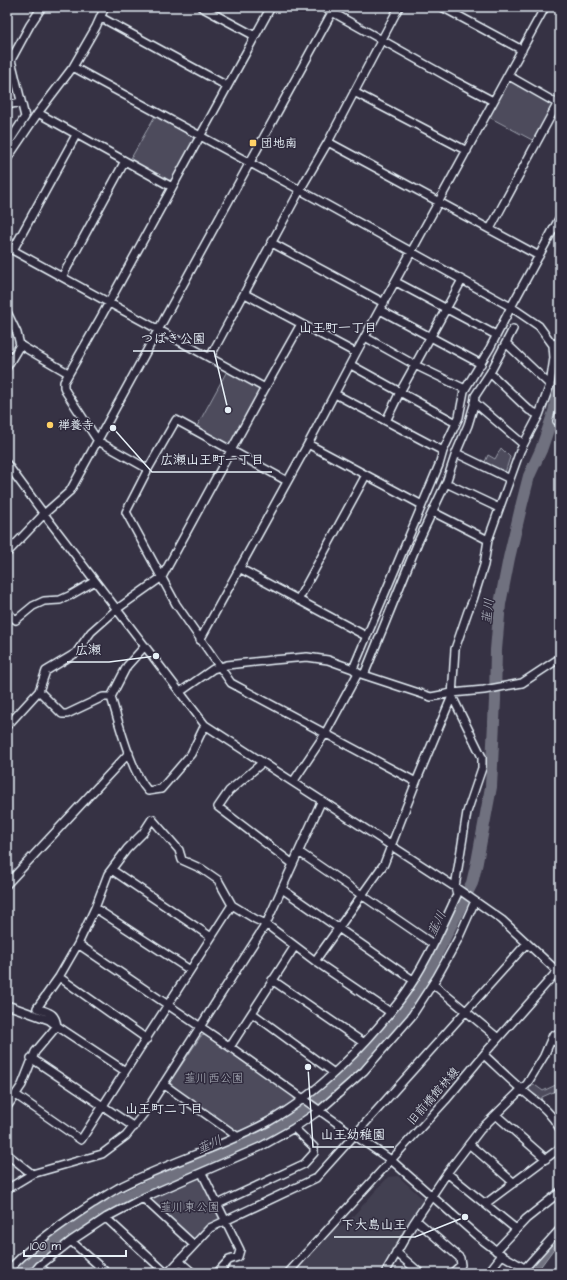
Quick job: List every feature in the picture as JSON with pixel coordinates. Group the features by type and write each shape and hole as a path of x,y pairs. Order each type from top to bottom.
{"street":[{"path":"7,146 25,117 9,60 42,7"},
{"path":"7,159 73,67 96,26 104,7"},
{"path":"201,7 255,36"},
{"path":"148,469 98,441 64,387 64,382 271,7"},
{"path":"323,7 333,10 455,81 493,101"},
{"path":"210,357 300,190 328,142 398,7"},
{"path":"442,7 522,50"},
{"path":"200,640 440,202 493,101 509,76 545,7"},
{"path":"7,553 44,514 70,491 333,10"},
{"path":"100,17 227,86"},
{"path":"73,67 300,190 511,307 539,326 553,345 554,358 550,385 538,415 523,444 499,508 488,540 484,565 455,649 452,694 384,864 315,961"},
{"path":"490,229 559,102 509,76"},
{"path":"354,92 466,151"},
{"path":"7,105 21,102"},
{"path":"38,114 172,187"},
{"path":"76,135 10,249 265,388"},
{"path":"328,142 539,256"},
{"path":"62,277 125,161"},
{"path":"358,672 366,636 456,423 465,389 481,364 560,217"},
{"path":"272,243 384,303"},
{"path":"386,421 400,392 462,280"},
{"path":"396,282 496,335"},
{"path":"245,294 356,353"},
{"path":"380,310 481,364"},
{"path":"7,312 17,333 20,345 7,367"},
{"path":"7,726 40,691 46,671 76,653 91,632 117,609 162,577 301,324"},
{"path":"293,782 325,734 358,672 418,542 434,512 468,425 475,396 490,373 513,329"},
{"path":"365,337 415,365 465,389"},
{"path":"553,345 560,340"},
{"path":"506,343 550,385"},
{"path":"20,345 68,374"},
{"path":"351,365 456,423"},
{"path":"490,373 529,410 538,415"},
{"path":"335,394 443,451"},
{"path":"474,402 523,444"},
{"path":"557,421 560,412"},
{"path":"287,481 176,420 148,469 126,512 176,604 231,683 416,782"},
{"path":"308,444 422,505"},
{"path":"456,453 510,479"},
{"path":"7,464 205,725 321,802 455,887 502,920 558,970"},
{"path":"298,600 366,475"},
{"path":"446,483 499,508"},
{"path":"434,512 488,540"},
{"path":"239,568 366,636"},
{"path":"7,610 16,620 33,606 44,601 60,600 65,598 95,581"},
{"path":"145,646 127,666 111,698 128,753 142,785 148,791 161,789 191,754 205,725"},
{"path":"180,692 213,669 219,667 307,657 328,660 431,697 522,683 560,658"},
{"path":"40,691 62,714 67,714 103,697 111,698"},
{"path":"7,1272 49,1232 118,1188 238,1137 305,1100 364,1042 401,999 433,944 457,895 455,887 467,812 482,768 482,757 452,694"},
{"path":"7,884 128,753"},
{"path":"262,763 228,791 218,807 293,864"},
{"path":"7,1189 32,1174 102,1154 120,1142 134,1127 266,924 321,802"},
{"path":"7,1107 22,1085 35,1052 57,1026 56,1018 53,1015 37,1008 59,977 78,944 95,908 108,874 127,849 143,833 152,819 179,850 182,860 202,869 218,880 232,905 255,920 266,924 315,961 390,1012"},
{"path":"298,852 433,944"},
{"path":"112,870 211,937"},
{"path":"282,889 413,980"},
{"path":"32,1273 71,1241 106,1218 143,1198 260,1147 294,1128 364,1071 411,1018 433,984 458,939 474,901"},
{"path":"16,1095 81,1140 232,905"},
{"path":"95,908 190,970"},
{"path":"106,1218 167,1273 210,1228 316,1178 527,943"},
{"path":"78,944 200,1026 391,1160 477,1236 499,1253 528,1270 560,1229"},
{"path":"230,1047 294,946"},
{"name":"旧前橋館林線","path":"288,1273 446,1100 558,970"},
{"path":"59,977 147,1039"},
{"path":"272,980 364,1042"},
{"path":"433,984 498,1038"},
{"path":"7,1005 49,1020 125,1071"},
{"path":"252,1013 334,1073"},
{"path":"385,1273 396,1252 447,1173 469,1144 522,1090 535,1072 552,1038 556,1042 560,1041"},
{"path":"484,1055 551,1114 560,1129"},
{"path":"32,1058 134,1127"},
{"path":"163,1084 238,1137"},
{"path":"496,1115 546,1159"},
{"path":"218,1204 304,1164 314,1152 314,1147 294,1128"},
{"path":"469,1144 514,1183"},
{"path":"485,1204 560,1148"},
{"path":"7,1154 32,1174"},
{"path":"202,1173 240,1250 238,1257 229,1260 217,1273"},
{"path":"447,1173 516,1229"},
{"path":"488,1273 499,1253 516,1229 532,1213 560,1192"},
{"path":"143,1198 194,1245"},
{"path":"416,1220 460,1258 461,1265 452,1273"},
{"path":"71,1241 107,1273"},
{"path":"396,1252 420,1273"},
{"path":"179,1261 194,1273"},
{"path":"39,1266 47,1273"}],"shaded area":[{"path":"398,1176 422,1198 423,1203 381,1273 296,1273 335,1229 345,1225 388,1177"}],"green space":[{"path":"511,81 551,103 552,108 534,141 489,117 508,82"},
{"path":"155,116 193,137 194,140 172,179 168,181 130,160"},
{"path":"227,371 259,388 260,391 231,444 226,445 196,428"},
{"path":"501,448 510,457 505,473 484,464 488,455 495,459"},
{"name":"韮川西公園","path":"205,1035 294,1097 294,1101 242,1132 238,1132 172,1087 170,1082 201,1036"},
{"path":"532,1083 543,1091 560,1083 560,1091 558,1090 542,1097 541,1102 530,1092 529,1086"},
{"name":"韮川東公園","path":"198,1178 203,1180 221,1218 207,1225 196,1239 191,1240 150,1202 152,1198"}],"water":[{"path":"558,1238 558,1243 536,1273 527,1273 553,1240"}],"waterway":[{"name":"韮川","path":"18,1273 39,1252 63,1234 109,1205 172,1175 251,1141 294,1117 342,1079 401,1017 415,997 472,883 477,862 491,787 496,650 500,604 509,558 529,476 541,450 554,412 560,378"}],"place":[{"name":"団地南","path":"253,143"},
{"name":"つばき公園","path":"228,410"},
{"name":"禅養寺","path":"50,425"},
{"name":"広瀬山王町一丁目","path":"113,428"},
{"name":"広瀬","path":"156,656"},
{"name":"山王幼稚園","path":"308,1067"},
{"name":"下大島山王","path":"465,1217"}],"district":[{"name":"山王町一丁目","path":"338,327"},
{"name":"山王町二丁目","path":"164,1108"}]}
